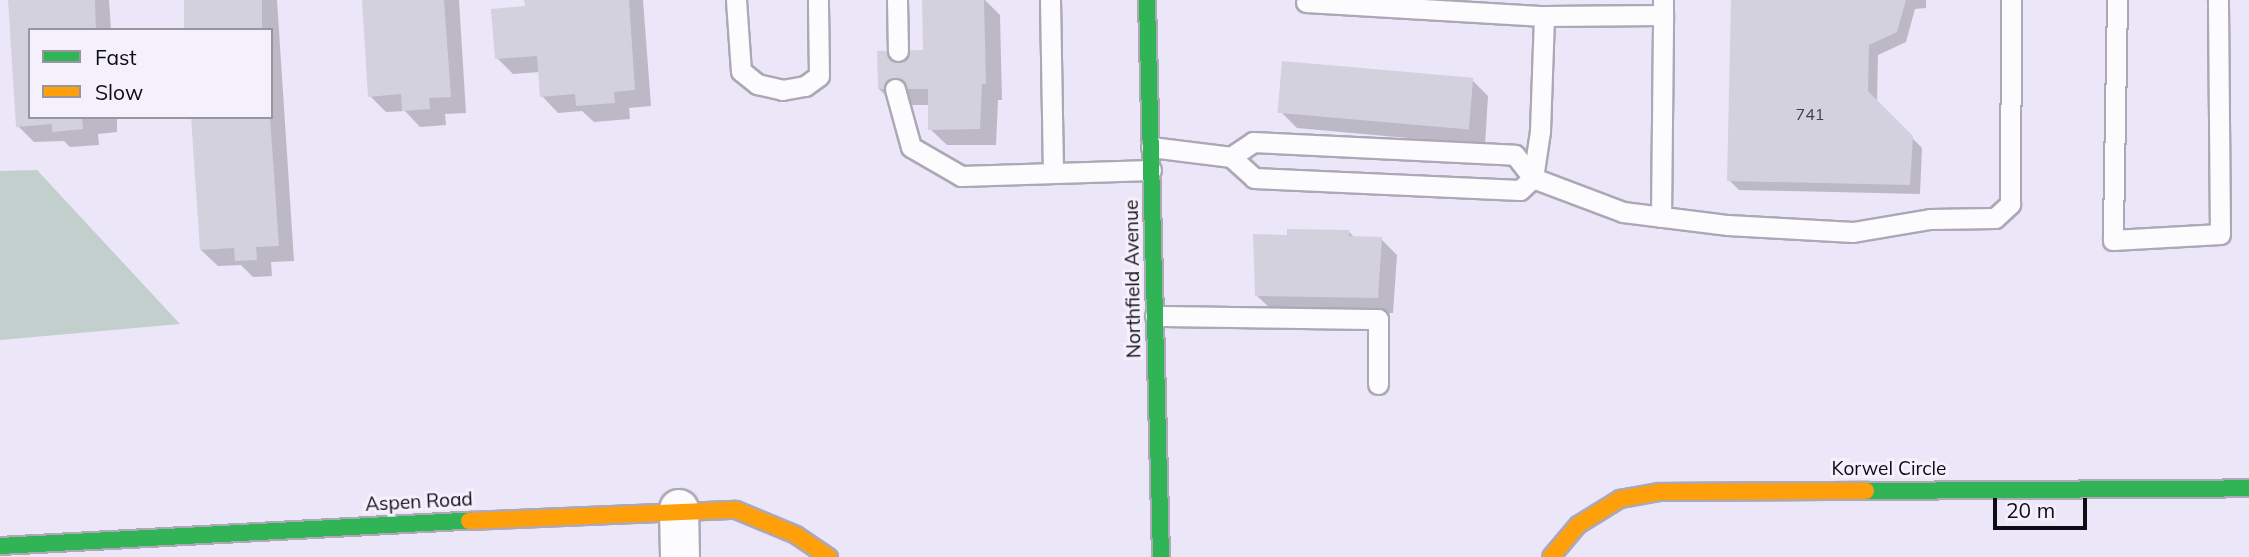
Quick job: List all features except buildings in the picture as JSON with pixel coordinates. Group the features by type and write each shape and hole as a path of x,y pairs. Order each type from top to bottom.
{"street":[{"name":"Northfield Avenue","path":"1147,0 1161,557"},
{"name":"Korwel Circle","path":"1551,557 1578,525 1620,499 1658,492 2249,488"},
{"name":"Aspen Road","path":"0,545 679,509 736,510 796,536 829,557"},
{"path":"679,509 680,557"}],"lane":[{"path":"736,0 741,72 757,85 782,90 805,86 820,76 818,0"},
{"path":"897,0 898,51"},
{"path":"1050,0 1053,173"},
{"path":"1231,157 1253,142 1514,155 1533,178 1623,212 1661,217 1853,232 1930,219 1995,218 2010,204 2011,0"},
{"path":"2117,0 2113,240 2220,233 2218,0"},
{"path":"1306,2 1544,16 1663,7 1661,217"},
{"path":"1150,147 1231,157 1254,178 1520,190 1533,178 1540,131 1544,16"},
{"path":"895,89 911,147 961,176 1151,170"},
{"path":"1154,316 1378,319 1378,384"}],"shaded area":[{"path":"37,170 180,324 0,340 0,171"}],"traffic: fast":[{"path":"1147,0 1161,557"},
{"path":"1866,491 2249,488"},
{"path":"0,546 469,521"}],"traffic: slow":[{"path":"1551,557 1578,525 1620,499 1658,492 1866,491"},
{"path":"469,521 736,510 796,535 829,557"}]}
